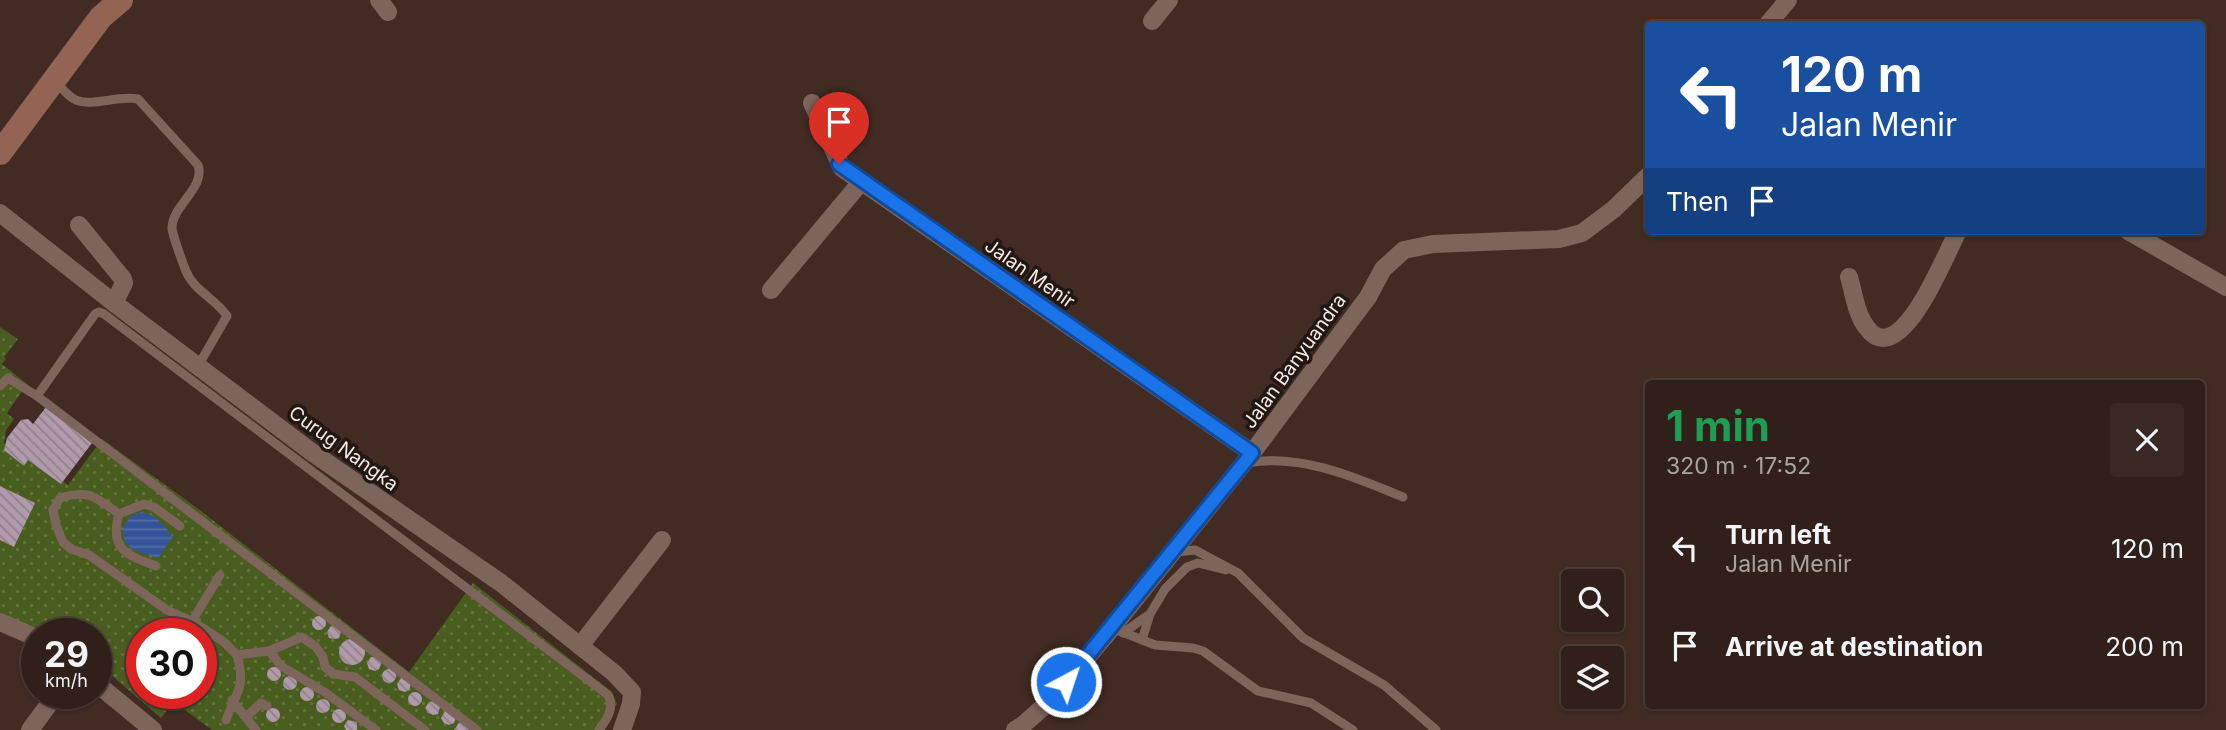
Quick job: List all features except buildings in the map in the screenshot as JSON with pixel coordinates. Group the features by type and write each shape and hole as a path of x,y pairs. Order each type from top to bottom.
{"main road":[{"path":"0,153 101,17 121,0"}],"street":[{"path":"1152,21 1169,0"},
{"path":"1770,21 1788,0"},
{"name":"Jalan Menir","path":"812,103 839,164 861,182 1248,459"},
{"name":"Jalan Banyuandra","path":"1015,730 1051,700 1118,630 1171,552 1248,459 1368,297 1383,269 1404,250 1433,244 1559,240 1582,233 1614,209 1645,179"},
{"path":"771,290 861,182"},
{"name":"Curug Nangka","path":"0,213 313,453 501,583 614,673 632,692 622,730"},
{"path":"79,225 123,279 124,283 114,303"},
{"path":"1849,277 1860,318 1868,330 1881,337 1890,336 1903,327 1922,305 1956,235"},
{"path":"2135,235 2226,287"},
{"path":"580,646 662,540"},
{"path":"0,622 21,631"},
{"path":"112,696 153,730"},
{"path":"30,730 45,709"}],"lane":[{"path":"53,79 71,97 79,101 138,99 198,165 198,179 177,214 172,230 190,279 227,316 198,366"},
{"path":"37,396 95,314 104,314 608,695 612,702 611,709 599,730"},
{"path":"0,386 8,378 37,396 477,730"},
{"path":"1248,459 1291,462 1361,479 1403,497"},
{"path":"119,514 94,497 79,492 60,498 53,510 63,542 71,549 89,555 167,610 185,618"},
{"path":"119,514 145,504 154,507 180,526"},
{"path":"119,514 115,538 124,550 136,559 156,566"},
{"path":"1171,552 1195,550 1238,573 1303,638 1384,685 1436,730"},
{"path":"1142,640 1150,614 1165,589 1187,567 1198,563 1238,573"},
{"path":"194,618 220,575"},
{"path":"1118,630 1150,614"},
{"path":"1118,630 1155,645 1203,651 1258,691 1311,703 1353,730"},
{"path":"217,637 237,654 242,678 240,690 232,700 226,720"},
{"path":"237,654 268,651 302,637 323,656 323,664 333,674 355,677 425,730"},
{"path":"268,651 281,666 326,693 376,730"},
{"path":"232,700 256,730"},
{"path":"246,717 261,703 268,706"}],"green space":[{"path":"0,327 18,339 2,364 27,384 7,413 14,419 6,430 4,443 25,460 30,456 68,485 102,439 197,508 409,672 473,583 612,692 617,704 601,730 212,730 184,709 217,709 217,618 126,618 126,688 112,676 112,618 21,618 21,622 0,613"},
{"path":"151,709 168,709 161,718"}],"water":[{"path":"141,512 163,524 173,537 158,558 133,549 125,541 123,527 132,515"}],"route":[{"path":"839,164 861,182 1252,453 1066,682"}]}
